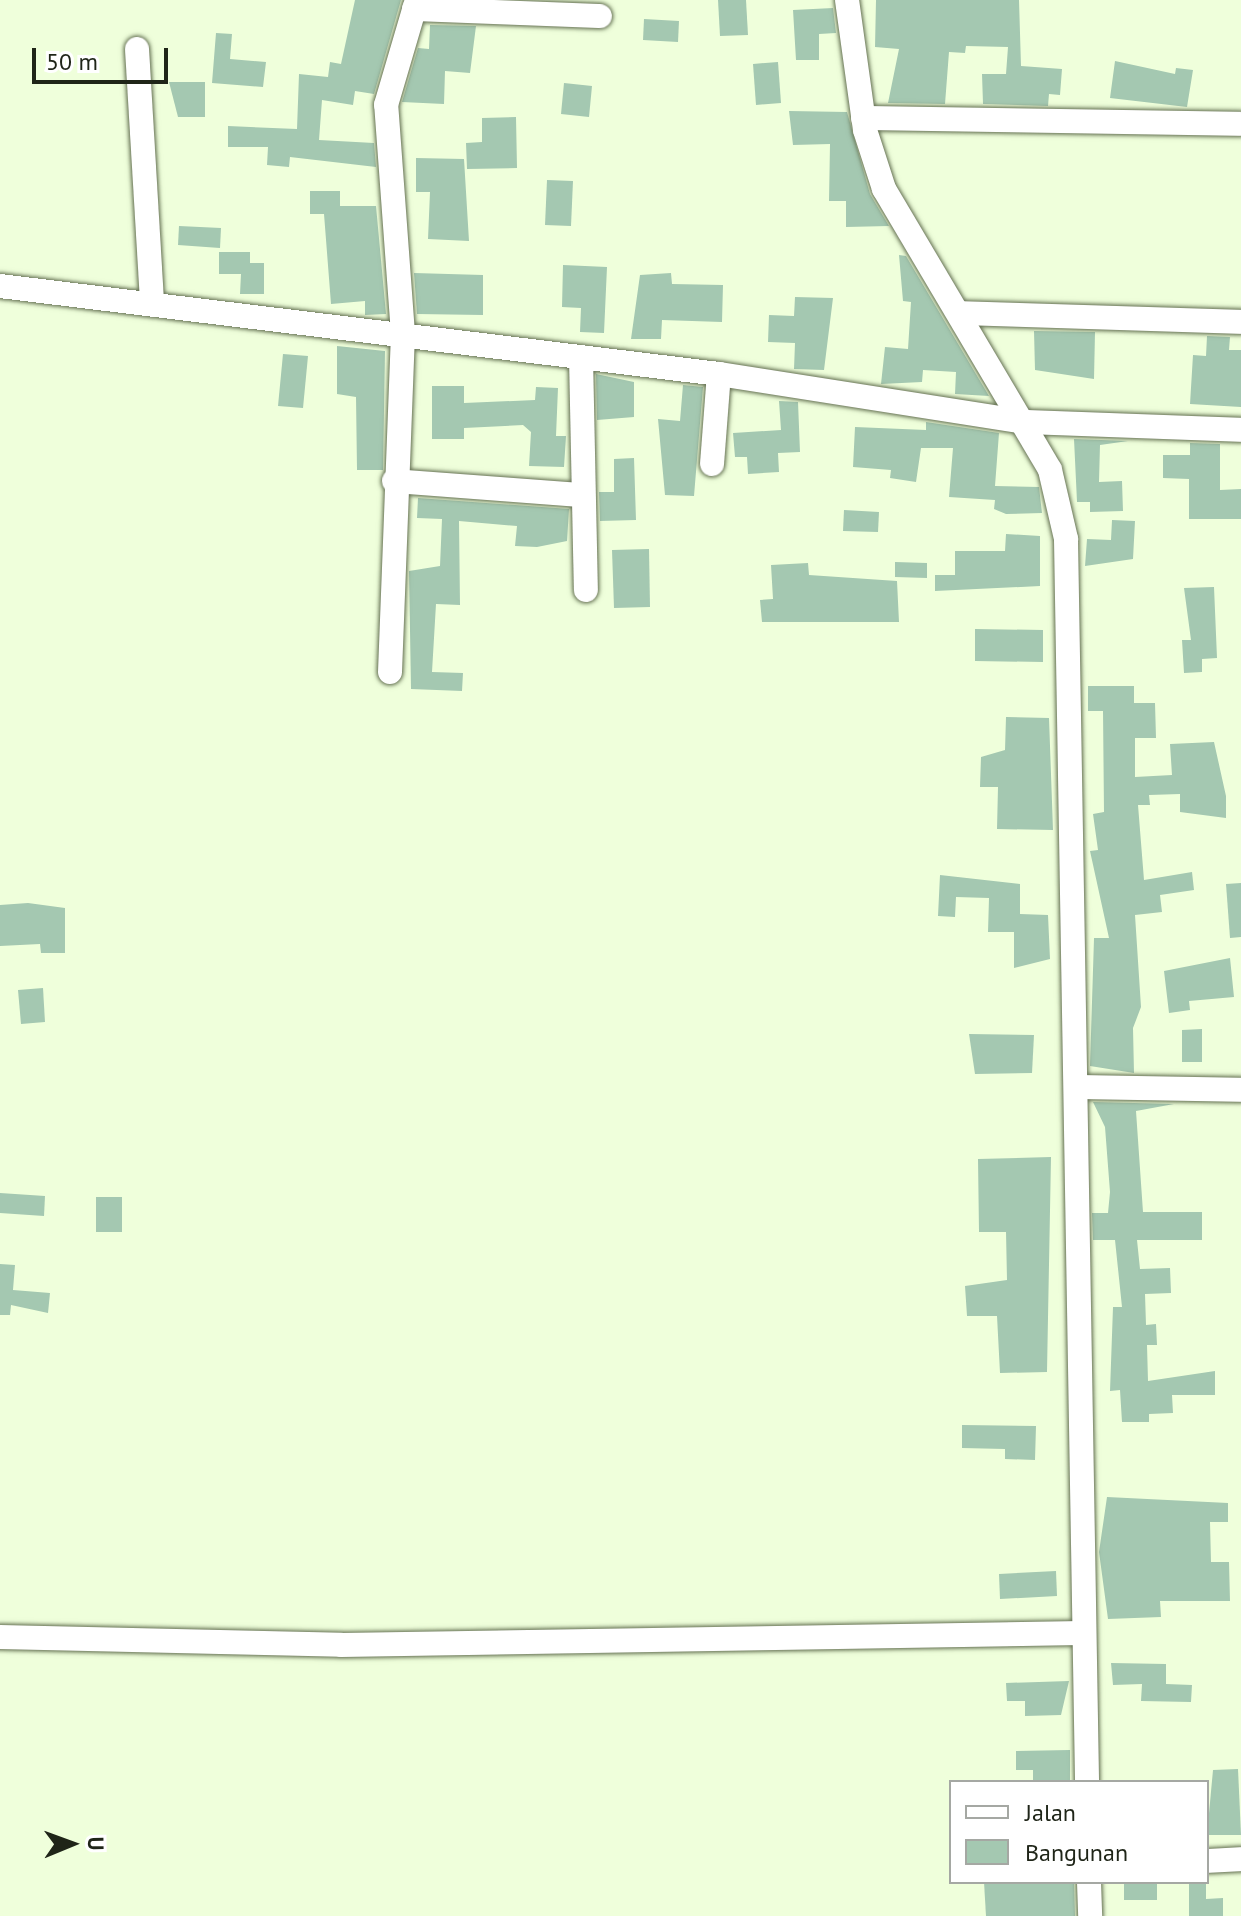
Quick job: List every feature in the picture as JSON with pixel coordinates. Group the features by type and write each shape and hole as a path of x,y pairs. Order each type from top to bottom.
{"street":[{"path":"847,0 863,118 884,189 1025,422 1050,470 1066,539 1077,1087 1082,1633 1087,1780"},
{"path":"390,672 394,481 403,334 386,105 415,5 600,16"},
{"path":"137,49 152,304"},
{"path":"863,118 1240,124"},
{"path":"0,286 719,374 1025,422 1241,430"},
{"path":"959,313 1241,322"},
{"path":"581,357 581,495 586,590"},
{"path":"712,464 719,374"},
{"path":"394,481 581,495"},
{"path":"1077,1087 1241,1090"},
{"path":"0,1637 341,1645 1082,1633"},
{"path":"1209,1861 1241,1859"},
{"path":"1089,1884 1090,1916"}],"building":[{"path":"355,0 401,0 374,94 355,91 353,105 322,100 319,140 374,143 376,167 290,157 289,167 267,165 268,147 228,147 228,126 297,129 299,74 328,77 330,62 341,64"},
{"path":"718,0 746,0 748,35 720,36"},
{"path":"876,0 1019,0 1021,66 1062,69 1060,95 1049,94 1048,106 983,104 982,74 1006,74 1008,47 966,46 965,53 949,52 945,104 888,103 899,49 875,47"},
{"path":"833,8 836,33 819,34 819,60 796,60 793,10"},
{"path":"644,19 679,21 678,42 643,40"},
{"path":"430,25 476,26 470,73 445,71 444,104 402,102 418,48 429,49"},
{"path":"216,33 232,34 230,59 266,62 263,87 212,83"},
{"path":"1115,61 1175,74 1176,68 1193,70 1187,107 1110,98"},
{"path":"778,62 781,103 756,105 753,64"},
{"path":"169,82 205,82 205,117 178,117"},
{"path":"564,83 592,86 589,117 561,114"},
{"path":"789,111 847,112 870,194 889,226 846,227 846,201 829,201 830,144 793,145"},
{"path":"516,117 517,168 467,169 466,143 482,142 482,118"},
{"path":"416,158 464,159 469,241 428,239 430,192 416,192"},
{"path":"547,180 573,181 571,226 545,225"},
{"path":"310,191 340,191 340,206 376,206 386,314 365,315 365,301 331,304 324,214 310,214"},
{"path":"179,226 221,228 220,248 178,245"},
{"path":"219,252 250,252 250,263 264,263 264,294 240,294 241,274 219,274"},
{"path":"899,255 906,256 989,396 955,394 956,372 923,370 922,382 881,384 885,347 908,349 911,302 903,301"},
{"path":"563,265 607,267 604,333 580,332 581,308 562,307"},
{"path":"414,273 483,275 483,315 417,314"},
{"path":"671,273 672,284 723,285 722,322 662,320 661,339 631,339 640,275"},
{"path":"795,297 833,298 824,370 794,369 795,343 768,342 769,315 794,316"},
{"path":"1034,331 1095,332 1094,379 1035,370"},
{"path":"1207,336 1230,337 1229,350 1241,350 1241,407 1190,404 1193,355 1206,356"},
{"path":"337,346 385,351 383,470 357,470 356,397 337,394"},
{"path":"283,354 308,356 303,408 278,406"},
{"path":"596,374 634,382 634,417 597,420"},
{"path":"683,385 703,387 694,496 665,495 658,419 680,421"},
{"path":"432,386 464,386 464,403 535,400 536,387 558,388 556,436 566,436 564,467 529,466 531,432 523,425 464,428 464,439 432,439"},
{"path":"779,401 798,402 800,452 778,453 779,472 748,474 747,457 735,457 733,433 781,430"},
{"path":"926,422 999,433 995,486 1039,487 1042,513 1006,514 994,509 995,500 949,497 953,448 921,448 916,482 890,478 891,470 853,467 855,427 926,430"},
{"path":"1074,439 1128,441 1100,445 1099,482 1122,481 1123,511 1090,512 1090,502 1077,502"},
{"path":"1190,443 1220,444 1220,490 1241,489 1241,519 1189,519 1189,479 1163,478 1163,455 1190,455"},
{"path":"634,458 636,520 600,521 599,492 614,492 614,459"},
{"path":"418,498 569,509 567,541 537,547 515,546 517,526 459,521 460,605 436,604 432,672 463,673 462,691 411,689 409,571 440,566 442,519 417,518"},
{"path":"844,510 879,512 878,532 843,531"},
{"path":"1112,520 1135,521 1133,559 1085,566 1087,539 1111,540"},
{"path":"1006,534 1040,536 1040,586 935,591 935,575 955,575 955,551 1005,551"},
{"path":"649,549 650,607 614,608 612,550"},
{"path":"895,562 927,563 927,578 895,577"},
{"path":"808,563 809,575 897,581 899,622 762,622 760,600 773,599 771,565"},
{"path":"1214,587 1217,658 1202,659 1202,672 1184,673 1182,640 1191,640 1184,588"},
{"path":"975,629 1043,630 1043,662 975,661"},
{"path":"1088,686 1134,686 1134,703 1155,703 1156,738 1135,738 1135,777 1172,775 1170,744 1214,742 1226,796 1226,818 1180,812 1180,794 1149,795 1150,805 1138,805 1144,880 1192,872 1194,890 1160,895 1162,912 1135,915 1141,1007 1133,1028 1134,1073 1090,1066 1094,938 1109,938 1090,851 1098,850 1093,814 1104,812 1103,711 1088,711"},
{"path":"1006,717 1049,718 1053,830 997,829 998,787 980,787 981,757 1005,750"},
{"path":"940,875 1020,884 1020,914 1048,915 1050,959 1014,968 1014,932 988,932 989,898 956,897 955,917 938,916"},
{"path":"1241,883 1241,937 1230,938 1226,884"},
{"path":"28,903 65,908 65,953 41,953 40,944 0,946 0,905"},
{"path":"1230,958 1234,997 1189,1001 1190,1010 1169,1013 1164,971"},
{"path":"43,988 45,1022 21,1024 18,990"},
{"path":"1202,1029 1202,1062 1182,1062 1182,1030"},
{"path":"969,1034 1034,1035 1032,1073 975,1074"},
{"path":"1093,1102 1174,1104 1136,1111 1143,1212 1202,1212 1202,1240 1137,1240 1140,1269 1170,1268 1171,1293 1145,1294 1146,1325 1156,1324 1157,1345 1147,1345 1148,1381 1215,1371 1215,1395 1172,1395 1173,1413 1149,1414 1149,1422 1122,1422 1120,1390 1110,1391 1113,1307 1122,1307 1115,1240 1093,1240 1092,1213 1108,1213 1110,1192 1105,1127"},
{"path":"1051,1157 1047,1372 1000,1373 997,1316 967,1316 965,1286 1007,1280 1006,1232 979,1232 978,1159"},
{"path":"0,1193 45,1196 44,1216 0,1213"},
{"path":"96,1197 122,1197 122,1232 96,1232"},
{"path":"0,1264 15,1265 13,1290 50,1293 48,1313 11,1305 10,1315 0,1315"},
{"path":"962,1425 1036,1426 1035,1460 1005,1459 1005,1449 962,1448"},
{"path":"1107,1497 1228,1503 1228,1522 1210,1522 1211,1562 1229,1562 1230,1601 1160,1601 1161,1617 1108,1619 1099,1552"},
{"path":"1056,1571 1057,1596 1000,1599 999,1574"},
{"path":"1111,1663 1166,1664 1166,1684 1192,1685 1191,1702 1141,1701 1142,1684 1113,1685"},
{"path":"1069,1681 1061,1715 1025,1716 1025,1701 1007,1701 1006,1683"},
{"path":"1070,1750 1070,1780 1033,1780 1033,1770 1016,1770 1016,1751"},
{"path":"1238,1769 1241,1835 1209,1835 1213,1770"},
{"path":"984,1884 1074,1884 1075,1916 986,1916"},
{"path":"1124,1884 1157,1884 1157,1900 1124,1900"},
{"path":"1189,1884 1206,1884 1206,1899 1223,1898 1223,1916 1189,1916"}]}
